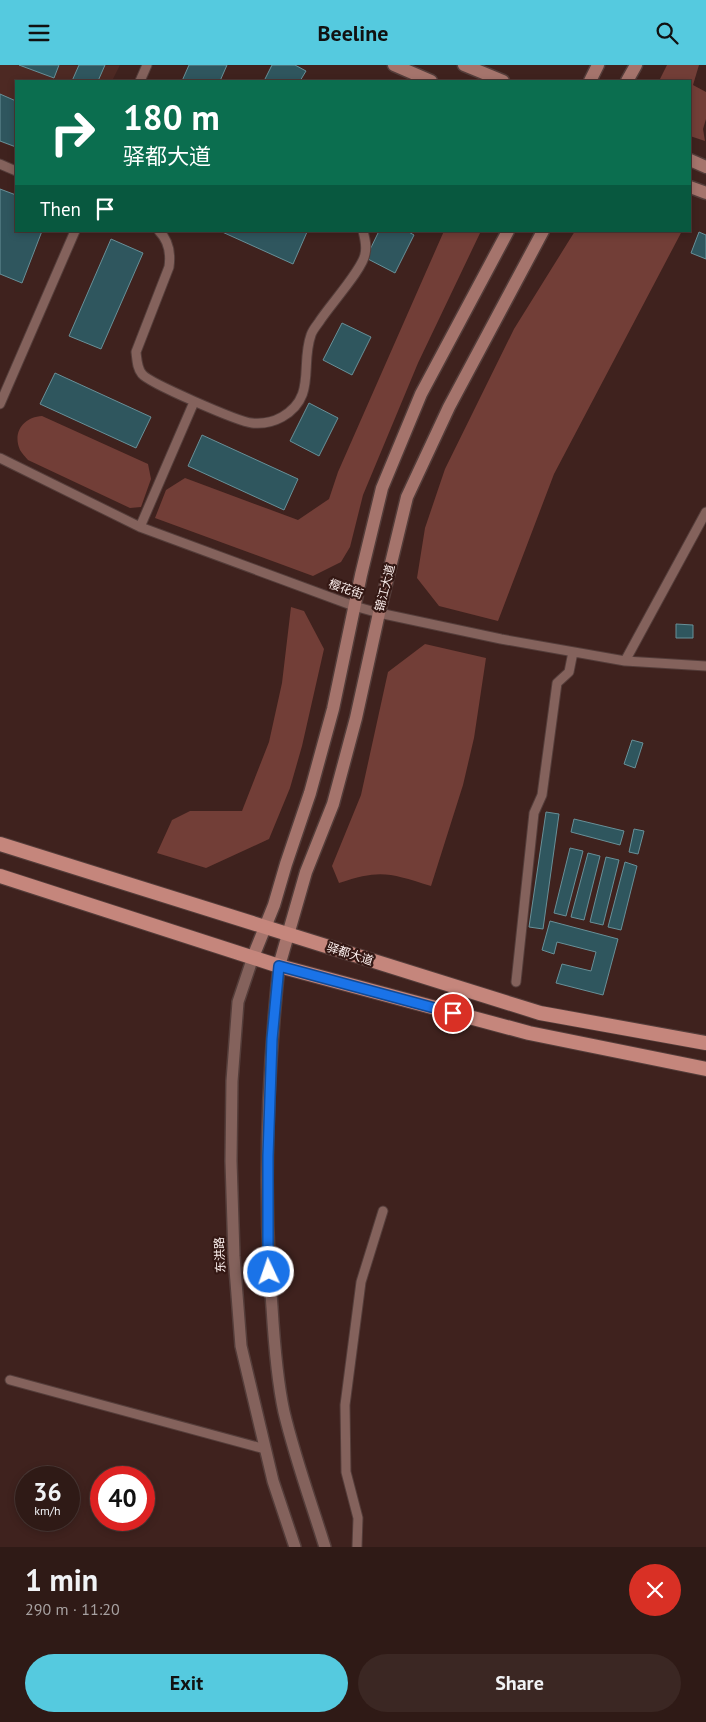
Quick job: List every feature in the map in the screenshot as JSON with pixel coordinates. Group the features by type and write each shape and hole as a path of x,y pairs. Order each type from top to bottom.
{"main road":[{"path":"394,65 429,80"},
{"path":"464,65 501,80"},
{"path":"590,80 598,65"},
{"path":"628,80 636,65"},
{"path":"691,160 706,167"},
{"path":"691,187 706,193"},
{"name":"锦江大道","path":"253,957 310,793 333,709 354,606 382,488 421,393 507,232"},
{"name":"锦江大道","path":"279,966 306,871 333,804 356,718 407,497 449,407 542,232"},
{"name":"驿都大道","path":"0,844 540,1013 706,1043"},
{"path":"0,876 279,966 530,1033 706,1069"}],"street":[{"path":"140,80 147,65"},
{"path":"0,165 15,171"},
{"path":"0,404 75,232"},
{"path":"160,232 168,245 171,256 170,267 136,352 137,364 142,375 194,402 250,423 267,423 282,417 294,407 303,393 307,375 311,335 327,310 361,265 365,255 366,243 363,232"},
{"path":"140,527 194,402"},
{"name":"樱花街","path":"0,458 140,527 354,606 501,639 625,661 706,666"},
{"path":"625,661 706,512"},
{"path":"516,982 534,813 542,795 557,683 569,671 573,652"},
{"name":"东洪路","path":"253,957 238,1002 232,1081 232,1208 240,1346 273,1481 295,1547"},
{"path":"279,966 272,1039 268,1156 268,1256 274,1338 284,1412 325,1547"},
{"path":"357,1547 358,1518 346,1472 345,1405 361,1282 383,1211"},
{"path":"10,1380 265,1449"}],"shaded area":[{"path":"0,65 120,65 112,80 15,80 15,148 0,142"},
{"path":"667,65 699,65 693,85 706,92 706,119 703,129 705,141 691,136 691,80 660,80"},
{"path":"444,232 481,232 418,363 363,495 350,547 341,562 313,576 155,518 166,490 185,478 298,520 329,499 338,472"},
{"path":"574,232 681,232 554,474 498,621 439,606 417,578 425,528 445,469 514,329"},
{"path":"42,416 148,464 151,479 141,507 130,508 28,460 20,450 18,443 19,432 25,422"},
{"path":"291,607 304,611 324,649 302,746 290,788 269,839 206,868 157,853 172,820 190,811 242,811 269,742 282,683"},
{"path":"425,644 486,658 474,738 463,785 431,886 385,874 375,874 339,883 332,866 361,795 388,672"}],"building":[{"path":"19,65 59,65 54,78"},
{"path":"79,65 105,65 98,80 72,80"},
{"path":"189,65 227,65 220,80 182,80"},
{"path":"272,65 295,65 306,71 301,80 264,80"},
{"path":"0,94 15,101 15,147 0,141"},
{"path":"0,189 15,195 15,232 42,232 22,283 0,274"},
{"path":"222,232 307,232 293,264"},
{"path":"379,232 409,232 414,235 395,273 366,258"},
{"path":"699,232 706,235 706,259 691,253"},
{"path":"111,239 143,253 101,349 69,336"},
{"path":"342,323 371,337 352,375 323,360"},
{"path":"55,373 151,417 136,448 40,404"},
{"path":"309,403 338,418 319,456 290,441"},
{"path":"202,435 298,479 284,510 188,466"},
{"path":"676,624 693,625 693,638 676,638"},
{"path":"632,740 643,743 635,768 624,764"},
{"path":"546,812 559,814 543,929 529,927"},
{"path":"574,819 624,831 620,845 571,832"},
{"path":"634,829 644,831 638,854 629,852"},
{"path":"570,848 583,851 566,916 554,913"},
{"path":"588,853 600,856 584,920 571,917"},
{"path":"606,857 619,860 603,925 590,922"},
{"path":"625,862 637,866 621,930 608,927"},
{"path":"550,921 618,939 603,995 556,983 562,964 591,971 596,952 557,942 554,954 542,950"}],"route":[{"path":"269,1272 268,1137 272,1039 279,966 453,1013"}]}
